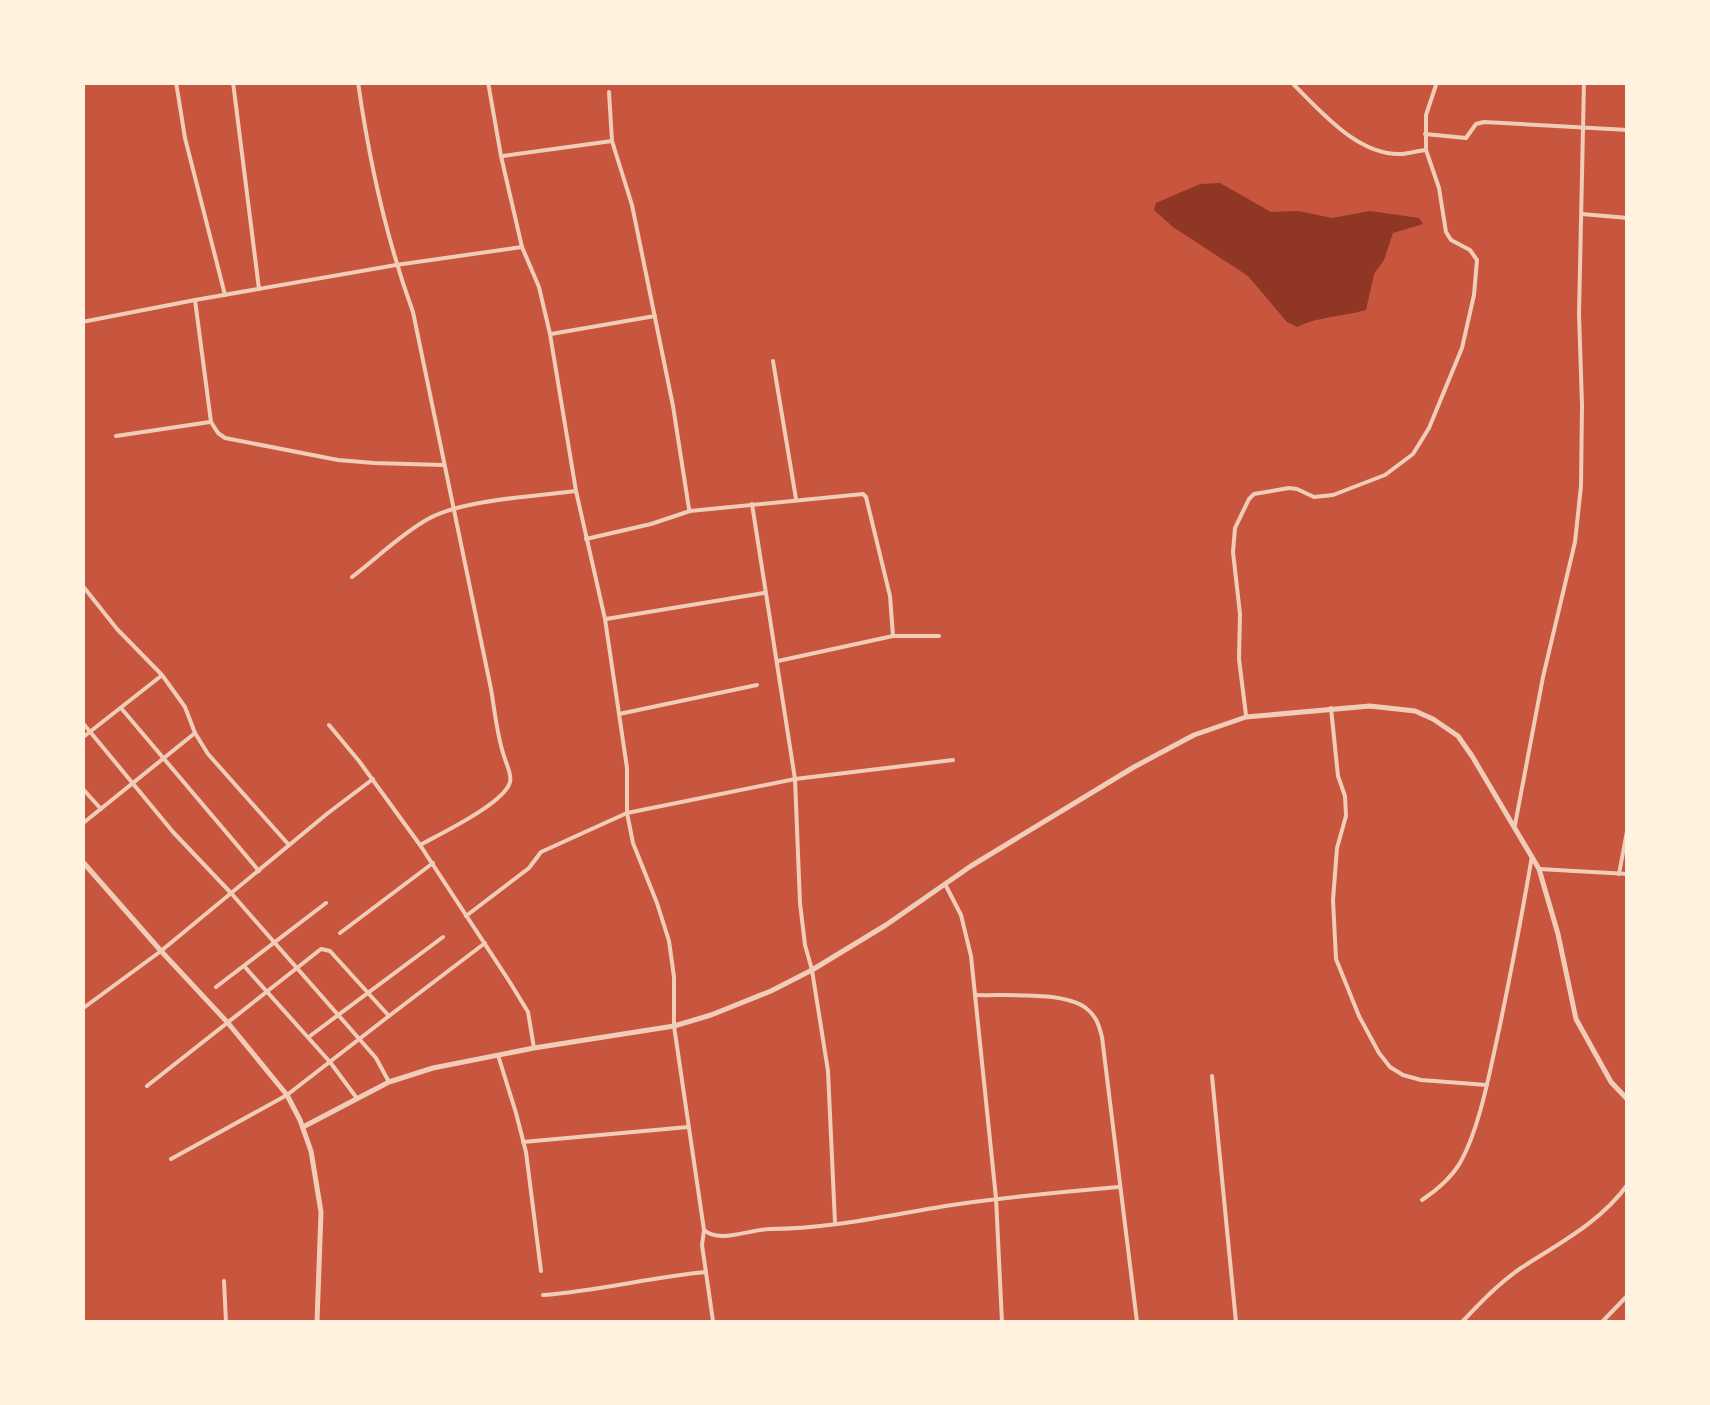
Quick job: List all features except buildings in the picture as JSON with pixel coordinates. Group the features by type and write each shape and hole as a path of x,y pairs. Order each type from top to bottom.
{"street":[{"path":"176,82 185,138 225,294"},
{"path":"233,82 260,289"},
{"path":"358,82 378,192 396,265 413,312 502,750 511,778 504,793 482,810 420,845"},
{"path":"488,82 522,247 539,287 550,334 576,491 604,619 627,768 633,843 668,941 674,977 674,1026 704,1230 702,1245 713,1322"},
{"path":"1290,82 1337,126 1367,146 1398,154 1426,150"},
{"path":"1246,717 1238,660 1240,614 1233,552 1235,528 1249,499 1254,494 1290,488 1314,497 1333,495 1364,485 1400,465 1413,454 1429,428 1462,348 1477,260 1470,250 1450,240 1446,232 1439,188 1426,150 1426,115 1437,82"},
{"path":"1515,825 1579,504 1584,82"},
{"path":"608,92 612,141 632,205 690,511"},
{"path":"1425,134 1466,138 1476,124 1484,122 1628,130"},
{"path":"501,156 612,141"},
{"path":"1581,214 1628,218"},
{"path":"82,322 225,294 522,247"},
{"path":"195,300 211,422 225,438 338,460 444,465"},
{"path":"550,334 655,316"},
{"path":"773,361 796,499"},
{"path":"116,436 211,422"},
{"path":"352,577 430,517 454,508 576,491"},
{"path":"586,539 690,511 857,494 866,497 890,596 893,636"},
{"path":"752,504 796,779 800,903 828,1071 835,1224"},
{"path":"82,585 117,629 162,675 185,707 208,754 289,845"},
{"path":"604,619 764,592"},
{"path":"778,662 893,636 939,636"},
{"path":"82,738 162,675"},
{"path":"619,714 757,685"},
{"path":"303,1126 389,1082 433,1068 674,1026 771,991 886,925 945,883 1160,751 1246,717 1370,706 1415,712 1446,726 1465,746 1539,868 1576,1018 1612,1082 1628,1100"},
{"path":"120,708 258,871"},
{"path":"1330,708 1346,816 1338,848 1333,900 1336,960 1359,1016 1378,1053 1402,1075 1487,1085"},
{"path":"82,722 173,832 376,1058 389,1082"},
{"path":"330,724 420,845 486,943 528,1012 534,1048"},
{"path":"82,824 195,733"},
{"path":"466,916 528,868 541,852 628,813 796,779 954,760"},
{"path":"82,1009 161,951 372,779"},
{"path":"82,788 100,809"},
{"path":"1619,874 1628,826"},
{"path":"1422,1200 1439,1189 1459,1166 1467,1149 1487,1085 1532,856"},
{"path":"82,861 228,1023 287,1095 303,1126 322,1212 317,1322"},
{"path":"340,933 432,863"},
{"path":"1539,868 1628,874"},
{"path":"945,883 961,914 971,956 996,1198 1002,1322"},
{"path":"216,987 326,903"},
{"path":"308,1037 443,937"},
{"path":"171,1159 287,1095 486,943"},
{"path":"147,1086 321,949 326,949 390,1016"},
{"path":"244,966 356,1097"},
{"path":"976,995 1066,998 1085,1007 1097,1019 1137,1322"},
{"path":"498,1055 523,1142 542,1271"},
{"path":"1212,1076 1236,1322"},
{"path":"523,1142 689,1127"},
{"path":"1462,1322 1519,1269 1593,1220 1628,1184"},
{"path":"704,1230 713,1236 835,1224 996,1198 1119,1187"},
{"path":"542,1295 706,1272"},
{"path":"224,1281 226,1322"},
{"path":"1602,1322 1628,1295"}],"shaded area":[{"path":"1220,183 1271,212 1298,211 1332,218 1370,211 1419,218 1423,224 1393,233 1384,260 1374,274 1366,310 1297,327 1287,322 1248,276 1154,210 1156,203 1200,184"}]}
